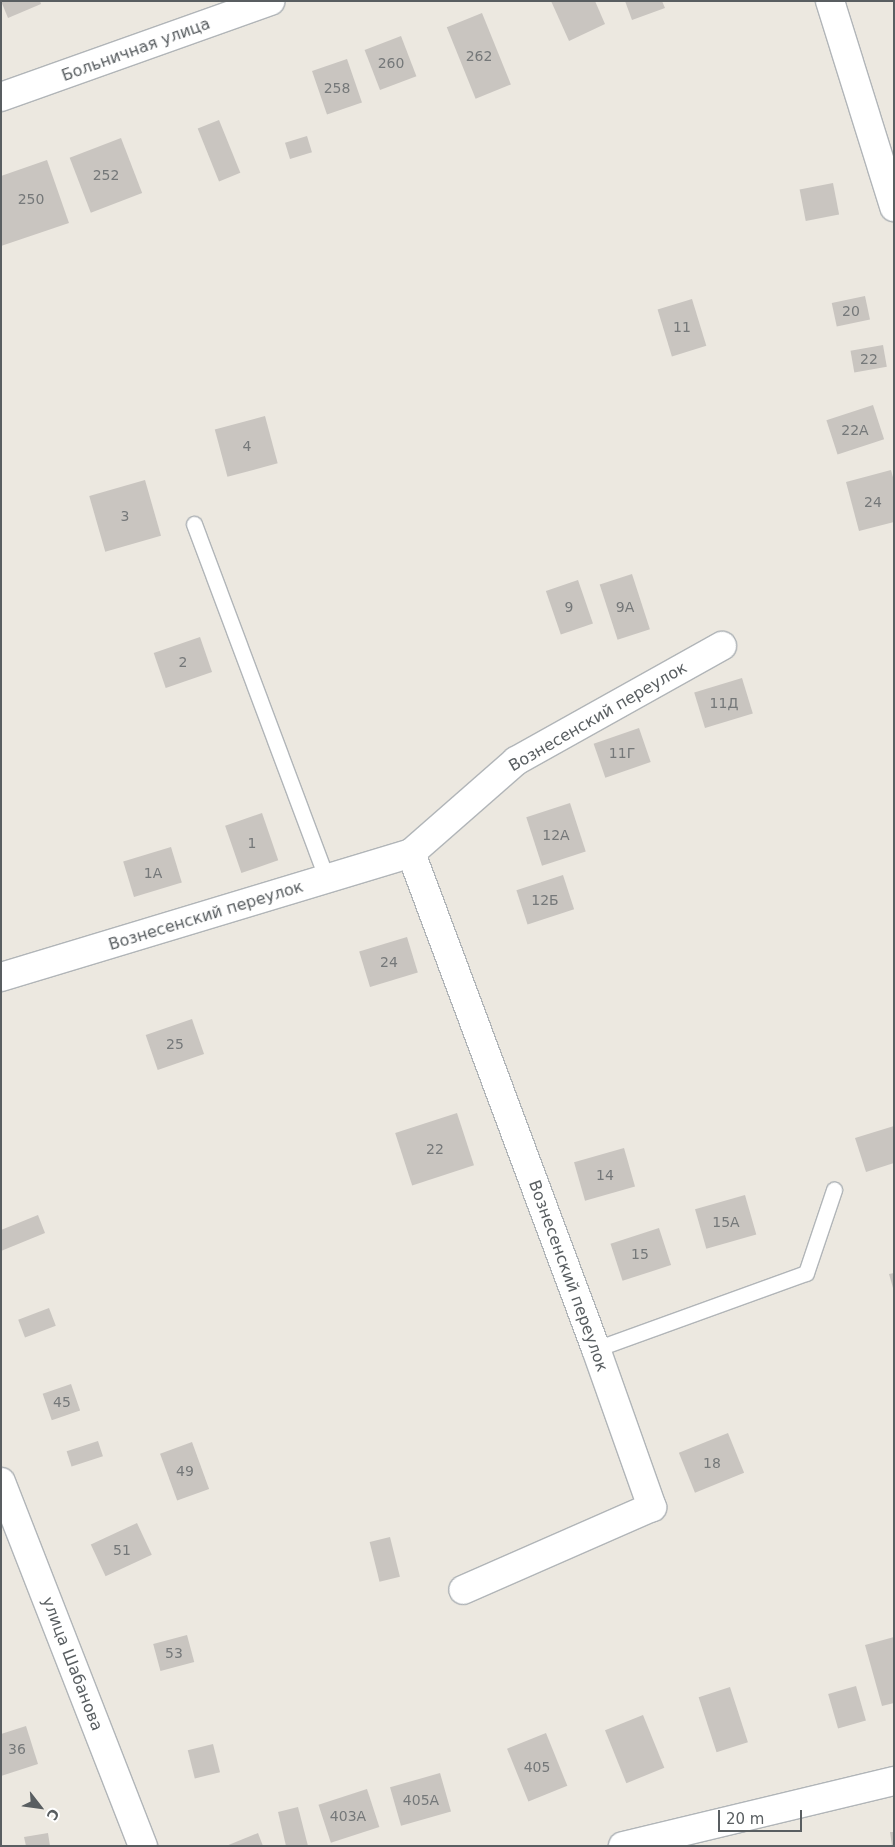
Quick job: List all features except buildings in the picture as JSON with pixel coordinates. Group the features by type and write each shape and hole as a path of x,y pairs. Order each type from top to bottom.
{"street":[{"path":"830,1 894,207"},
{"name":"Больничная улица","path":"1,97 253,4"},
{"name":"Вознесенский переулок","path":"1,978 411,853 516,761 722,646"},
{"name":"Вознесенский переулок","path":"411,853 596,1349 652,1507 463,1590"},
{"name":"улица Шабанова","path":"1,1482 143,1846"},
{"path":"623,1846 894,1781"}],"lane":[{"path":"194,524 327,880"},
{"path":"596,1349 806,1273 834,1190"}]}
